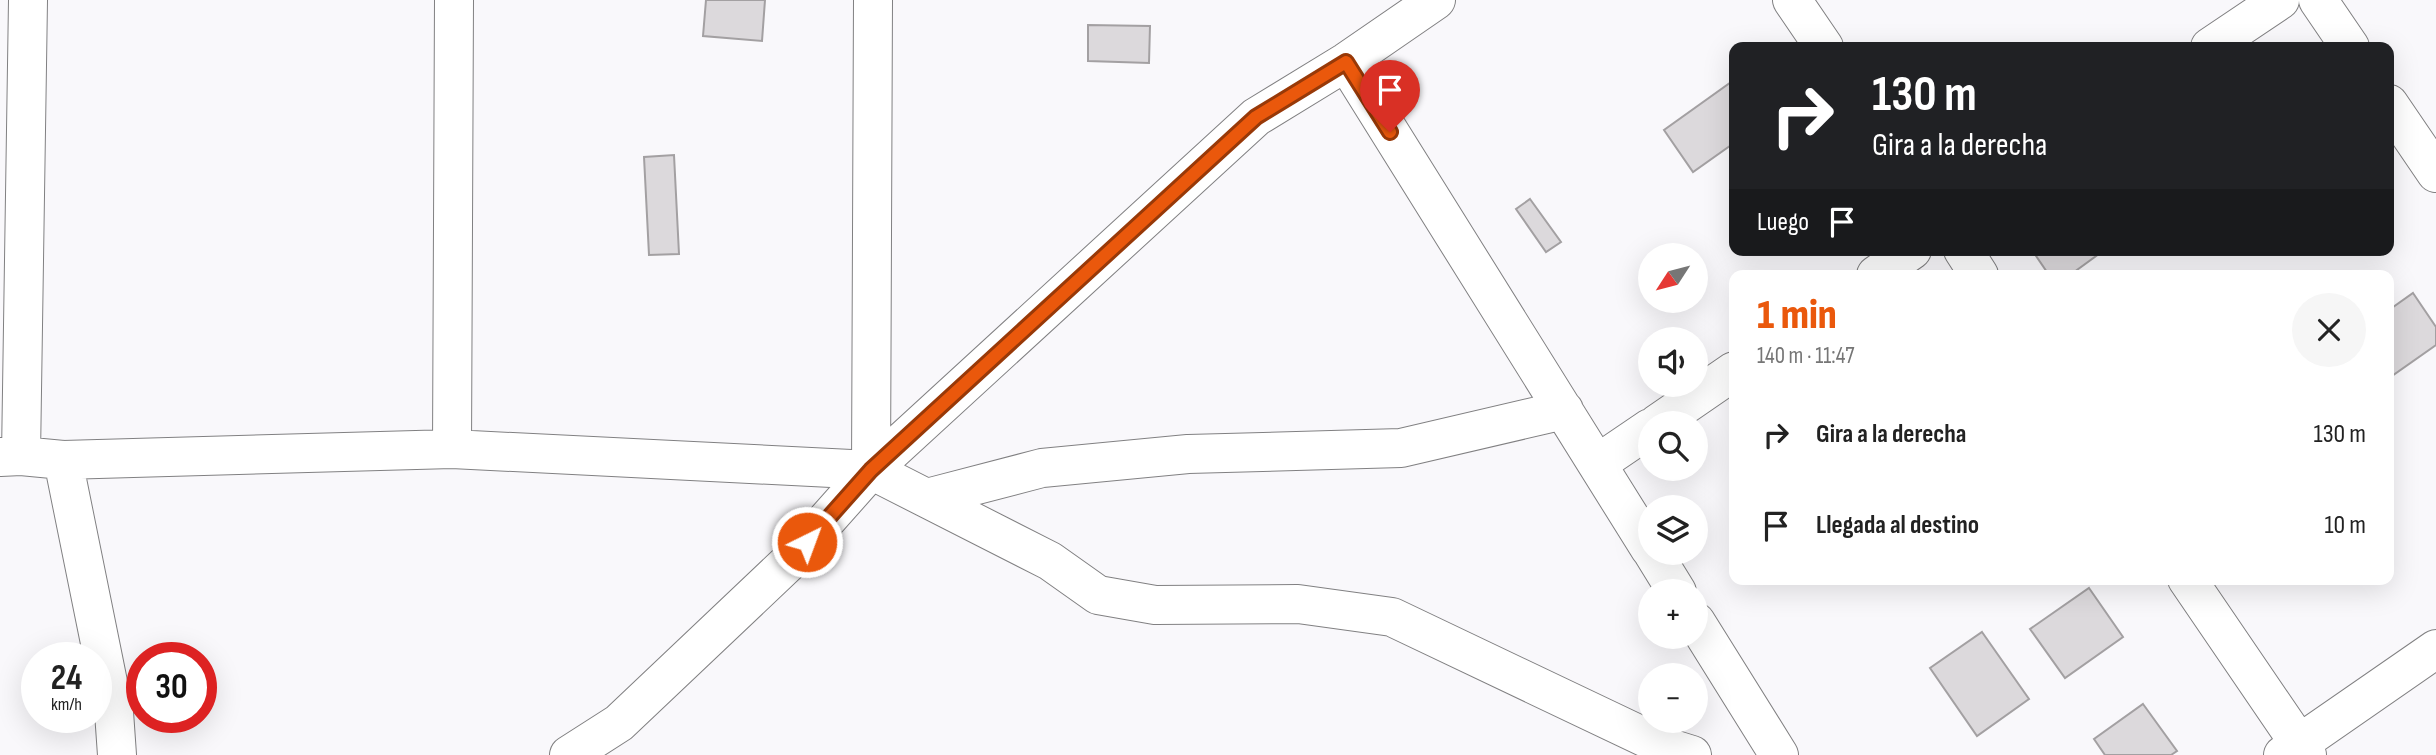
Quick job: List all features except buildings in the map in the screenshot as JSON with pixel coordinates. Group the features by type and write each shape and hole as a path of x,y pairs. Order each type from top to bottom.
{"street":[{"path":"29,0 11,456 63,460 452,449 871,470 1050,561 1098,595 1156,605 1298,604 1392,617 1675,752"},
{"path":"452,449 454,0"},
{"path":"871,470 873,0"},
{"path":"569,755 619,723 791,560 871,470 1256,117 1346,62 1436,0"},
{"path":"1792,0 1821,42"},
{"path":"2217,42 2280,0"},
{"path":"2318,0 2347,42"},
{"path":"1346,62 1638,529"},
{"path":"2394,111 2436,173"},
{"path":"1883,270 1903,256"},
{"path":"1676,411 1729,374"},
{"path":"927,498 1042,468 1188,454 1401,448 1564,410"},
{"path":"1597,464 1638,436"},
{"path":"63,460 114,712 117,755"},
{"path":"2191,585 2296,751 2436,649"},
{"path":"1708,641 1779,755"}],"route":[{"path":"807,542 871,470 1256,117 1346,62 1390,132"}]}
